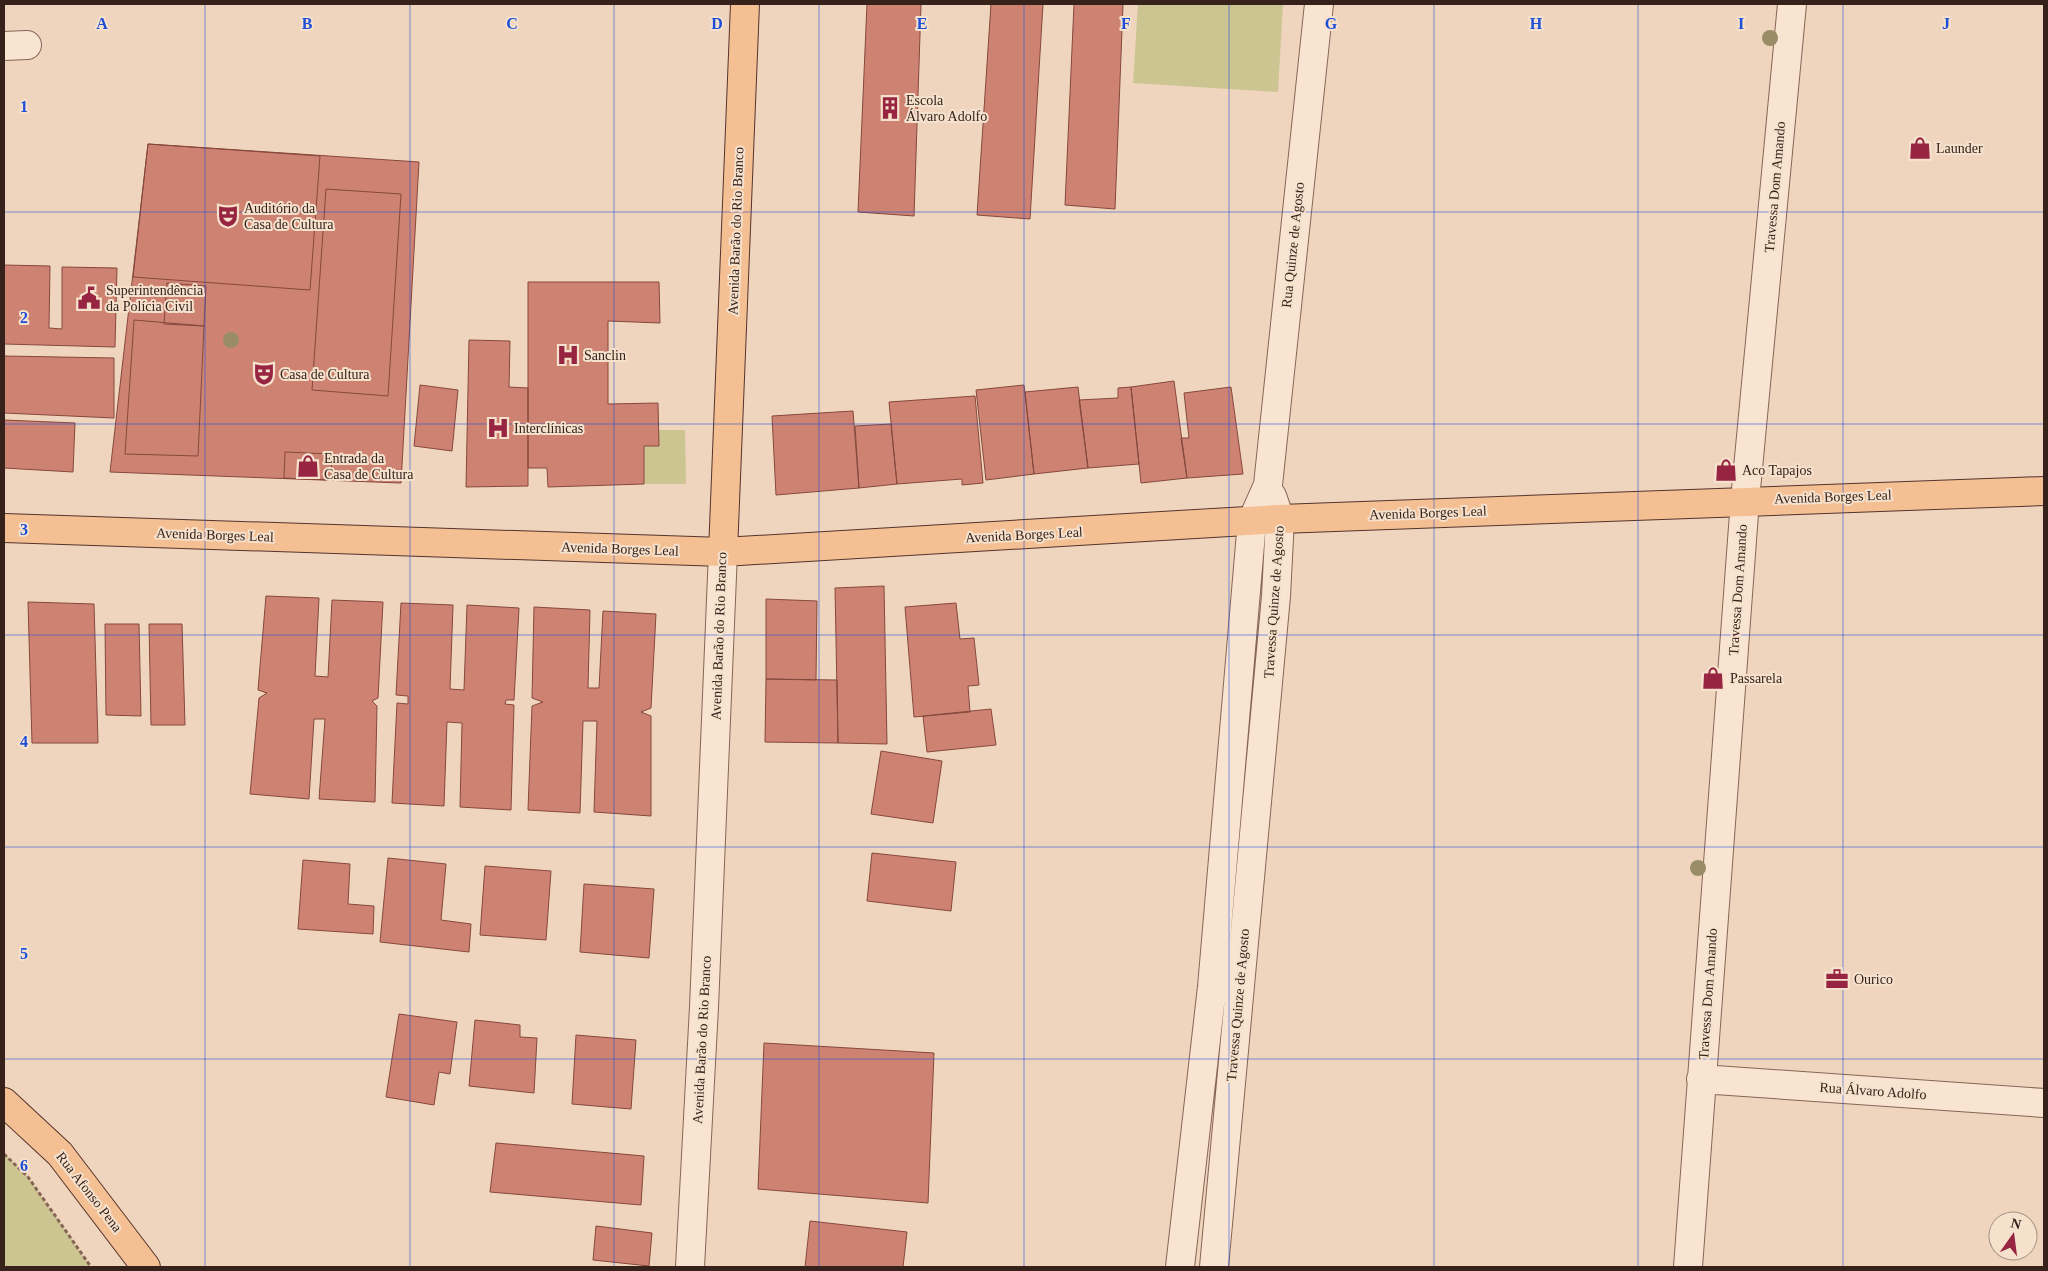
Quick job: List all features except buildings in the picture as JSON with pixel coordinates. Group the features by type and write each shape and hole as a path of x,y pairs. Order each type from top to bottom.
{"main road":[{"name":"Avenida Barão do Rio Branco","path":"723,552 745,4"},
{"name":"Avenida Borges Leal","path":"4,528 723,552 1280,519 1745,500 2044,491"},
{"name":"Rua Afonso Pena","path":"4,1102 60,1154 146,1267"}],"street":[{"name":"Rua Quinze de Agosto","path":"1268,485 1319,4"},
{"name":"Travessa Dom Amando","path":"1688,1267 1745,500 1792,4"},
{"name":"Travessa Quinze de Agosto","path":"1214,1266 1276,596 1280,519 1268,485"},
{"name":"Travessa Quinze de Agosto","path":"1180,1264 1212,987 1252,522 1268,485"},
{"name":"Avenida Barão do Rio Branco","path":"690,1267 704,997 723,552"},
{"path":"1212,987 1240,988"},
{"name":"Rua Álvaro Adolfo","path":"1701,1079 2044,1102"},
{"path":"1180,1264 1214,1266"}],"path":[{"path":"4,1154 28,1177 91,1267"}],"shaded area":[{"path":"1138,4 1283,4 1278,92 1133,83"},
{"path":"658,430 685,430 686,484 644,484 644,446 658,446"},
{"path":"4,1154 28,1177 91,1267 4,1267"}],"place":[{"name":"Escola Álvaro Adolfo","path":"890,108"},
{"name":"Launder","path":"1920,148"},
{"name":"Auditório da Casa de Cultura","path":"228,216"},
{"name":"Superintendência da Polícia Civil","path":"89,298"},
{"name":"Sanclin","path":"568,355"},
{"name":"Casa de Cultura","path":"264,374"},
{"name":"Interclínicas","path":"498,428"},
{"name":"Entrada da Casa de Cultura","path":"308,466"},
{"name":"Aco Tapajos","path":"1726,470"},
{"name":"Passarela","path":"1713,678"},
{"name":"Ourico","path":"1837,979"}]}
